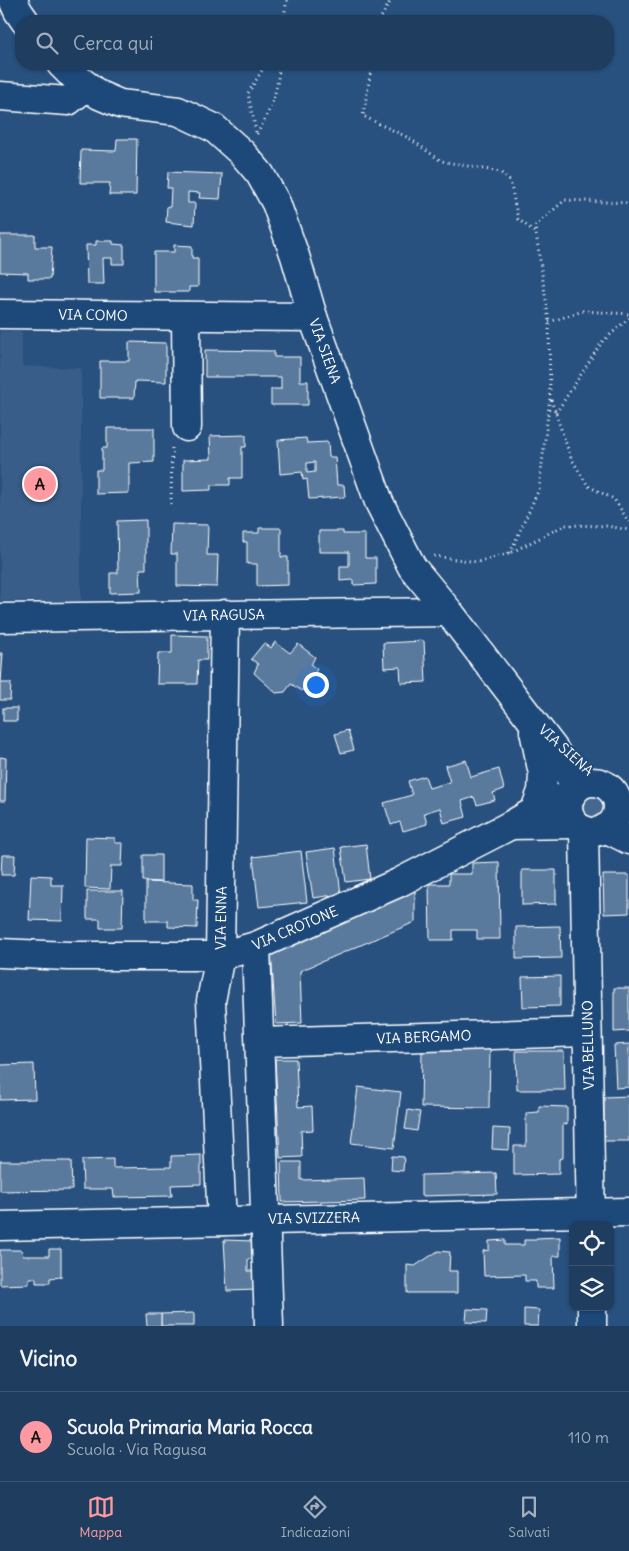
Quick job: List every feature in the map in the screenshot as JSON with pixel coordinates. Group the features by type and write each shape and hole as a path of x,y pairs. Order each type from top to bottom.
{"street":[{"path":"13,0 21,15"},
{"name":"VIA SIENA","path":"68,70 99,95 120,104 178,111 214,128 242,153 260,174 276,203 295,256 313,317 379,502 412,567 449,612 553,748 604,795"},
{"path":"0,96 68,101 87,86"},
{"name":"VIA COMO","path":"0,314 313,317"},
{"path":"186,316 187,426"},
{"name":"VIA RAGUSA","path":"0,618 449,612"},
{"name":"VIA ENNA","path":"222,1221 211,1001 220,956 225,614"},
{"path":"530,718 544,774 542,791 535,810"},
{"path":"604,795 569,802 568,811 591,828 629,840"},
{"name":"VIA CROTONE","path":"0,953 68,956 220,956 256,946 398,883 511,825 535,810 604,795"},
{"name":"VIA BELLUNO","path":"591,1219 583,865 593,847 591,828 614,820 617,814 618,806 604,795"},
{"name":"VIA CROTONE","path":"511,825 591,828"},
{"path":"256,946 269,1326"},
{"name":"VIA BERGAMO","path":"260,1042 587,1032"},
{"name":"VIA SVIZZERA","path":"0,1226 266,1219 591,1219 629,1212"},
{"path":"592,1311 592,1326"}],"path":[{"path":"284,15 287,0"},
{"path":"382,15 391,0"},
{"path":"262,70 248,93 256,135 267,118 275,95 279,70"},
{"path":"371,70 364,116 409,138 442,161 500,172 510,180 518,219 536,233"},
{"path":"510,553 539,488 550,397 549,322 535,226 565,200 629,203"},
{"path":"549,322 583,311 629,314"},
{"path":"556,413 602,342 629,318"},
{"path":"550,397 571,458 588,486 614,499 629,522"},
{"path":"171,504 172,456"},
{"path":"412,567 435,556 477,562 510,553 565,525 607,526 629,530"}],"shaded area":[{"path":"0,331 22,332 22,366 81,368 81,601 0,601"},
{"path":"590,789 604,793 610,801 608,813 599,823 577,813 576,805"}],"building":[{"path":"117,139 137,139 136,195 109,195 110,183 80,183 81,150 116,151"},
{"path":"168,172 222,174 220,199 199,198 200,193 188,192 188,203 195,203 194,225 166,222 167,206 170,207 171,188 167,188"},
{"path":"0,235 35,235 35,247 52,247 50,279 28,279 28,273 0,272"},
{"path":"96,241 113,241 113,244 124,245 124,264 112,264 112,258 103,258 104,284 87,284 86,245 96,245"},
{"path":"174,245 192,246 192,258 198,258 198,287 189,287 189,292 154,292 154,252 174,252"},
{"path":"129,342 166,343 166,382 135,381 134,398 100,398 100,361 129,361"},
{"path":"205,350 274,351 274,357 300,357 300,381 308,381 308,405 271,405 271,389 281,389 281,377 205,377"},
{"path":"107,428 154,428 154,462 129,463 129,493 96,494 96,470 102,470 102,448 107,448"},
{"path":"246,435 246,447 242,447 242,478 230,478 230,485 211,485 211,490 183,491 183,460 211,459 210,436"},
{"path":"306,438 307,443 328,442 329,457 335,457 337,485 344,485 345,497 309,499 307,479 303,480 302,472 280,474 278,440","holes":["315,462 315,472 307,473 307,463"]},
{"path":"146,520 146,569 140,569 141,592 110,593 110,573 118,573 117,521"},
{"path":"172,524 208,525 207,555 218,555 217,587 177,586 177,554 171,554"},
{"path":"259,528 281,528 281,557 288,557 288,585 257,586 257,564 247,564 247,542 243,542 243,533 259,533"},
{"path":"319,531 343,531 343,534 365,534 365,558 376,558 376,584 353,585 353,580 340,581 340,566 349,566 349,552 319,552"},
{"path":"172,635 207,636 207,660 198,660 197,684 157,684 158,653 172,653"},
{"path":"424,641 426,682 401,683 400,667 384,668 383,643"},
{"path":"275,642 290,653 298,644 315,657 311,665 317,669 314,675 316,681 314,683 307,683 302,691 291,684 285,692 276,693 254,673 258,664 251,659 264,643 271,648"},
{"path":"0,653 3,653 1,683 11,683 10,700 0,700"},
{"path":"3,708 17,708 17,721 3,721"},
{"path":"348,730 354,750 341,753 335,734"},
{"path":"0,757 6,758 5,801 0,801"},
{"path":"466,760 471,777 499,769 504,789 493,793 495,800 477,805 474,797 462,801 466,817 444,823 440,808 424,813 427,824 403,831 400,822 391,825 384,803 412,795 408,781 425,776 429,788 450,782 445,766"},
{"path":"86,837 115,838 115,843 123,843 122,866 111,866 110,889 85,888"},
{"path":"366,844 370,879 346,882 341,847"},
{"path":"335,848 341,894 313,898 306,852"},
{"path":"301,851 307,902 259,907 253,857"},
{"path":"2,855 15,855 14,875 1,875"},
{"path":"143,855 161,855 161,882 143,881"},
{"path":"499,862 500,939 477,939 477,930 453,930 453,940 430,940 429,884 449,884 449,874 472,874 472,863"},
{"path":"522,870 556,870 556,904 522,905"},
{"path":"31,875 51,876 51,885 63,885 62,921 29,920"},
{"path":"603,875 629,875 629,913 604,914"},
{"path":"146,882 193,884 193,900 198,900 197,928 168,927 168,921 146,921"},
{"path":"415,890 415,922 300,971 302,1023 276,1024 271,952"},
{"path":"87,891 123,891 122,928 100,928 100,919 87,919"},
{"path":"560,926 561,958 516,959 516,927"},
{"path":"560,976 560,1006 523,1007 522,977"},
{"path":"614,988 629,988 629,1031 614,1032"},
{"path":"629,1044 629,1087 616,1088 614,1045"},
{"path":"422,1049 490,1049 489,1108 421,1107"},
{"path":"516,1051 564,1051 565,1090 517,1090"},
{"path":"275,1059 296,1059 298,1107 312,1106 313,1130 301,1131 302,1157 280,1158"},
{"path":"34,1064 35,1099 0,1100 0,1065"},
{"path":"358,1087 401,1092 394,1148 351,1143"},
{"path":"629,1096 629,1141 604,1141 604,1097"},
{"path":"539,1106 567,1107 567,1125 563,1124 563,1158 559,1159 559,1174 514,1175 514,1146 526,1146 526,1113 539,1112"},
{"path":"408,1110 420,1112 417,1131 405,1129"},
{"path":"493,1128 510,1129 509,1150 492,1149"},
{"path":"201,1155 201,1184 171,1185 172,1196 114,1197 113,1189 83,1189 82,1160 113,1159 113,1168 171,1167 171,1156"},
{"path":"392,1156 404,1157 403,1171 391,1170"},
{"path":"0,1161 71,1161 72,1190 0,1191"},
{"path":"281,1162 301,1162 301,1180 364,1178 365,1200 282,1202"},
{"path":"496,1173 497,1194 421,1196 421,1175"},
{"path":"560,1237 560,1256 553,1256 554,1288 536,1288 536,1281 525,1281 525,1275 484,1276 483,1251 489,1250 489,1241 505,1240 505,1245 524,1245 524,1240"},
{"path":"224,1240 254,1241 254,1259 248,1259 248,1271 256,1271 257,1290 227,1291"},
{"path":"49,1249 61,1249 61,1277 50,1278 50,1283 36,1283 36,1278 29,1278 29,1284 0,1285 0,1250 22,1250 23,1256 49,1256"},
{"path":"438,1251 450,1252 449,1271 457,1271 457,1293 407,1293 407,1265 415,1266"},
{"path":"467,1309 487,1310 486,1323 466,1322"},
{"path":"524,1309 539,1310 538,1326 524,1326"},
{"path":"194,1313 194,1326 161,1326 161,1314"},
{"path":"146,1314 161,1314 161,1326 147,1326"}],"place":[{"name":"Scuola Primaria Maria Rocca","path":"40,484"}]}
